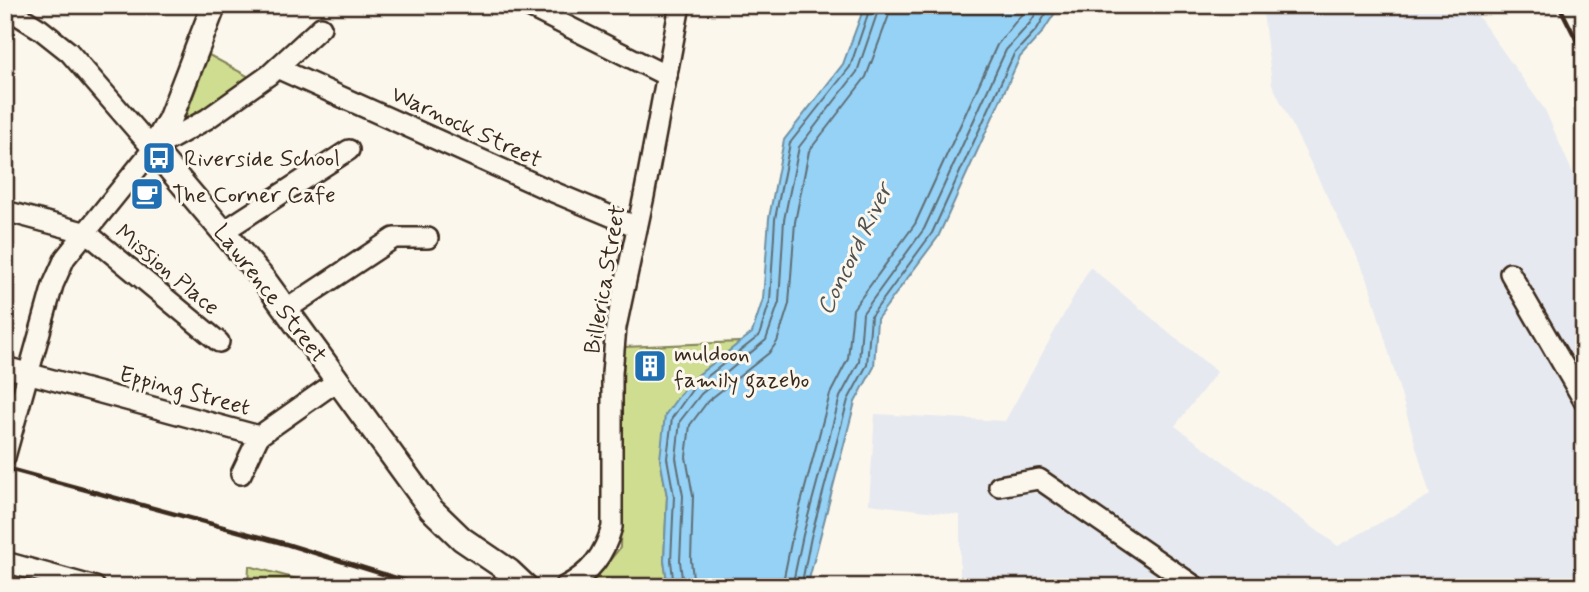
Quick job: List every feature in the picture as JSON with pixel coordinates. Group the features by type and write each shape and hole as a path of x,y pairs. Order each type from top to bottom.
{"main road":[{"path":"153,149 170,119 214,5"},
{"name":"Lawrence Street","path":"153,149 287,309 431,509 462,538 509,571 526,587"}],"street":[{"path":"525,5 667,76"},
{"name":"Billerica Street","path":"564,587 593,568 608,542 612,527 614,348 619,307 680,5"},
{"name":"Lawrence Street","path":"5,7 40,29 69,52 153,149"},
{"path":"7,451 58,272 65,258 153,149 207,119 276,68 321,27"},
{"name":"Warnock Street","path":"276,68 637,227"},
{"path":"224,231 349,150"},
{"path":"5,211 87,233"},
{"name":"Mission Place","path":"87,233 219,342"},
{"path":"287,309 394,238 428,238"},
{"path":"1510,273 1584,401"},
{"name":"Epping Street","path":"5,367 259,436 337,381"},
{"path":"241,474 259,436"},
{"path":"999,486 1039,479 1196,587"},
{"path":"5,562 95,587"}],"shaded area":[{"path":"1262,5 1470,5 1545,110 1584,199 1584,587 960,587 960,515 869,504 875,414 1005,421 1090,267 1217,372 1175,426 1338,546 1430,495 1368,280 1272,84"}],"green space":[{"path":"209,55 253,79 183,123"},
{"path":"741,342 689,382 660,459 667,496 664,561 668,587 588,587 620,548 624,347"},
{"path":"249,566 326,587 248,587"}],"water":[{"name":"Concord River","path":"865,5 1060,5 1042,33 1020,57 938,237 877,319 874,367 855,402 807,587 668,587 664,561 667,496 660,459 665,415 689,382 752,333 763,299 769,218 784,140 843,64"}],"railway":[{"path":"1559,5 1584,55"},
{"path":"5,468 286,544 425,587"}],"place":[{"name":"Riverside School","path":"159,158"},
{"name":"The Corner Cafe","path":"147,194"},
{"name":"muldoon family gazebo","path":"650,366"}]}
